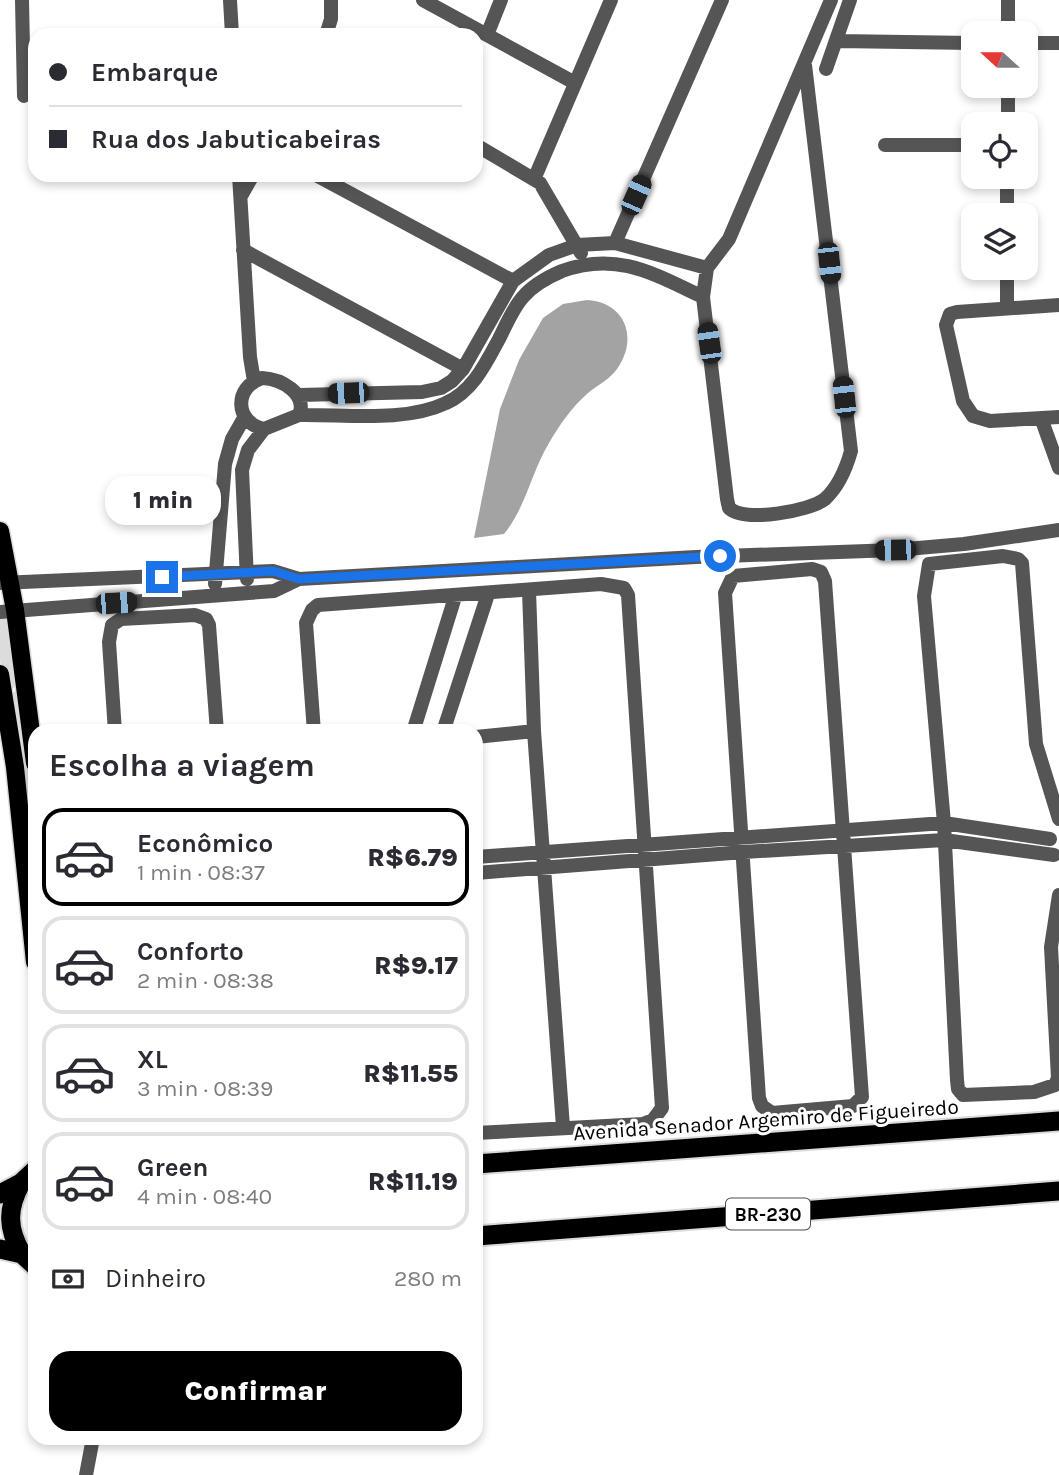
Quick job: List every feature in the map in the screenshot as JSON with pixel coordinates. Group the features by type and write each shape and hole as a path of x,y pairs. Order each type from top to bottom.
{"highway":[{"name":"Avenida Senador Argemiro de Figueiredo","path":"483,1163 1059,1121"},
{"path":"0,1194 28,1175"},
{"path":"28,1177 12,1200 9,1219 12,1237 28,1260"},
{"name":"BR-230","path":"483,1235 1059,1191"},
{"path":"0,1248 28,1260"}],"main road":[{"path":"0,531 8,611 29,724"},
{"path":"0,674 15,767 28,888"},
{"path":"3,694 24,686"}],"street":[{"path":"22,0 24,96"},
{"path":"230,0 232,28"},
{"path":"328,28 331,0"},
{"path":"422,0 476,28"},
{"path":"487,34 501,0"},
{"path":"535,177 611,0"},
{"path":"615,243 722,0"},
{"path":"806,65 850,450 840,481 813,507 750,516 729,509 703,297 707,268 729,239 806,65 831,0"},
{"path":"826,69 850,0"},
{"path":"1008,0 1008,21"},
{"path":"483,32 575,83"},
{"path":"837,41 961,43"},
{"path":"1038,43 1059,43"},
{"path":"885,145 961,145"},
{"path":"483,149 535,177 577,245 584,263"},
{"path":"239,182 254,380 243,394 241,404 244,418 249,424 264,429"},
{"path":"240,197 249,182"},
{"path":"329,182 513,281"},
{"path":"254,380 270,378 299,395 441,388 463,369 513,281 549,255 577,245 615,243 707,268"},
{"path":"243,250 463,369"},
{"path":"248,593 242,470 248,450 264,429 299,415 396,414 428,409 448,402 467,388 482,370 523,297 547,277 584,263 612,262 639,268 703,297"},
{"path":"1006,307 1007,280"},
{"path":"1059,304 957,312 947,318 950,354 963,401 973,416 990,421 1059,417"},
{"path":"299,395 302,405 299,415"},
{"path":"216,596 215,576 225,496 225,464 232,439 244,418"},
{"path":"1041,418 1059,468"},
{"path":"5,583 215,576 273,571 299,579 696,557 895,550 964,544 1059,530"},
{"path":"1059,819 1037,744 1022,563 1018,559 1003,556 935,561 926,570 924,596 944,824 957,1080 963,1095 1034,1092 1055,1085 1058,1079 1051,947 1059,895"},
{"path":"812,569 821,572 825,581 843,831 862,1097 853,1106 780,1113 766,1110 759,1098 726,584 733,576 812,569"},
{"path":"8,611 274,591 299,579"},
{"path":"313,724 306,623 312,610 318,605 455,597 601,584 624,588 628,595 662,1108 653,1121 643,1124 483,1133"},
{"path":"528,591 534,731 545,851 563,1127"},
{"path":"446,724 488,594"},
{"path":"415,724 455,597"},
{"path":"114,724 109,642 111,625 121,619 195,615 206,620 209,625 216,724"},
{"path":"483,736 534,731"},
{"path":"483,856 643,843 743,844 844,847 944,840 1056,857 1055,834 944,824 843,831 743,844 644,860 483,873"},
{"path":"86,1475 92,1445"}],"shaded area":[{"path":"587,300 611,307 619,315 627,334 624,357 614,373 582,398 553,436 518,513 504,534 474,538 500,409 519,360 543,318 563,304"},
{"path":"14,613 23,685 5,690 0,660 0,614"},
{"path":"22,689 28,733 28,885 6,695"}],"route":[{"path":"162,577 273,571 299,579 720,556"}]}
